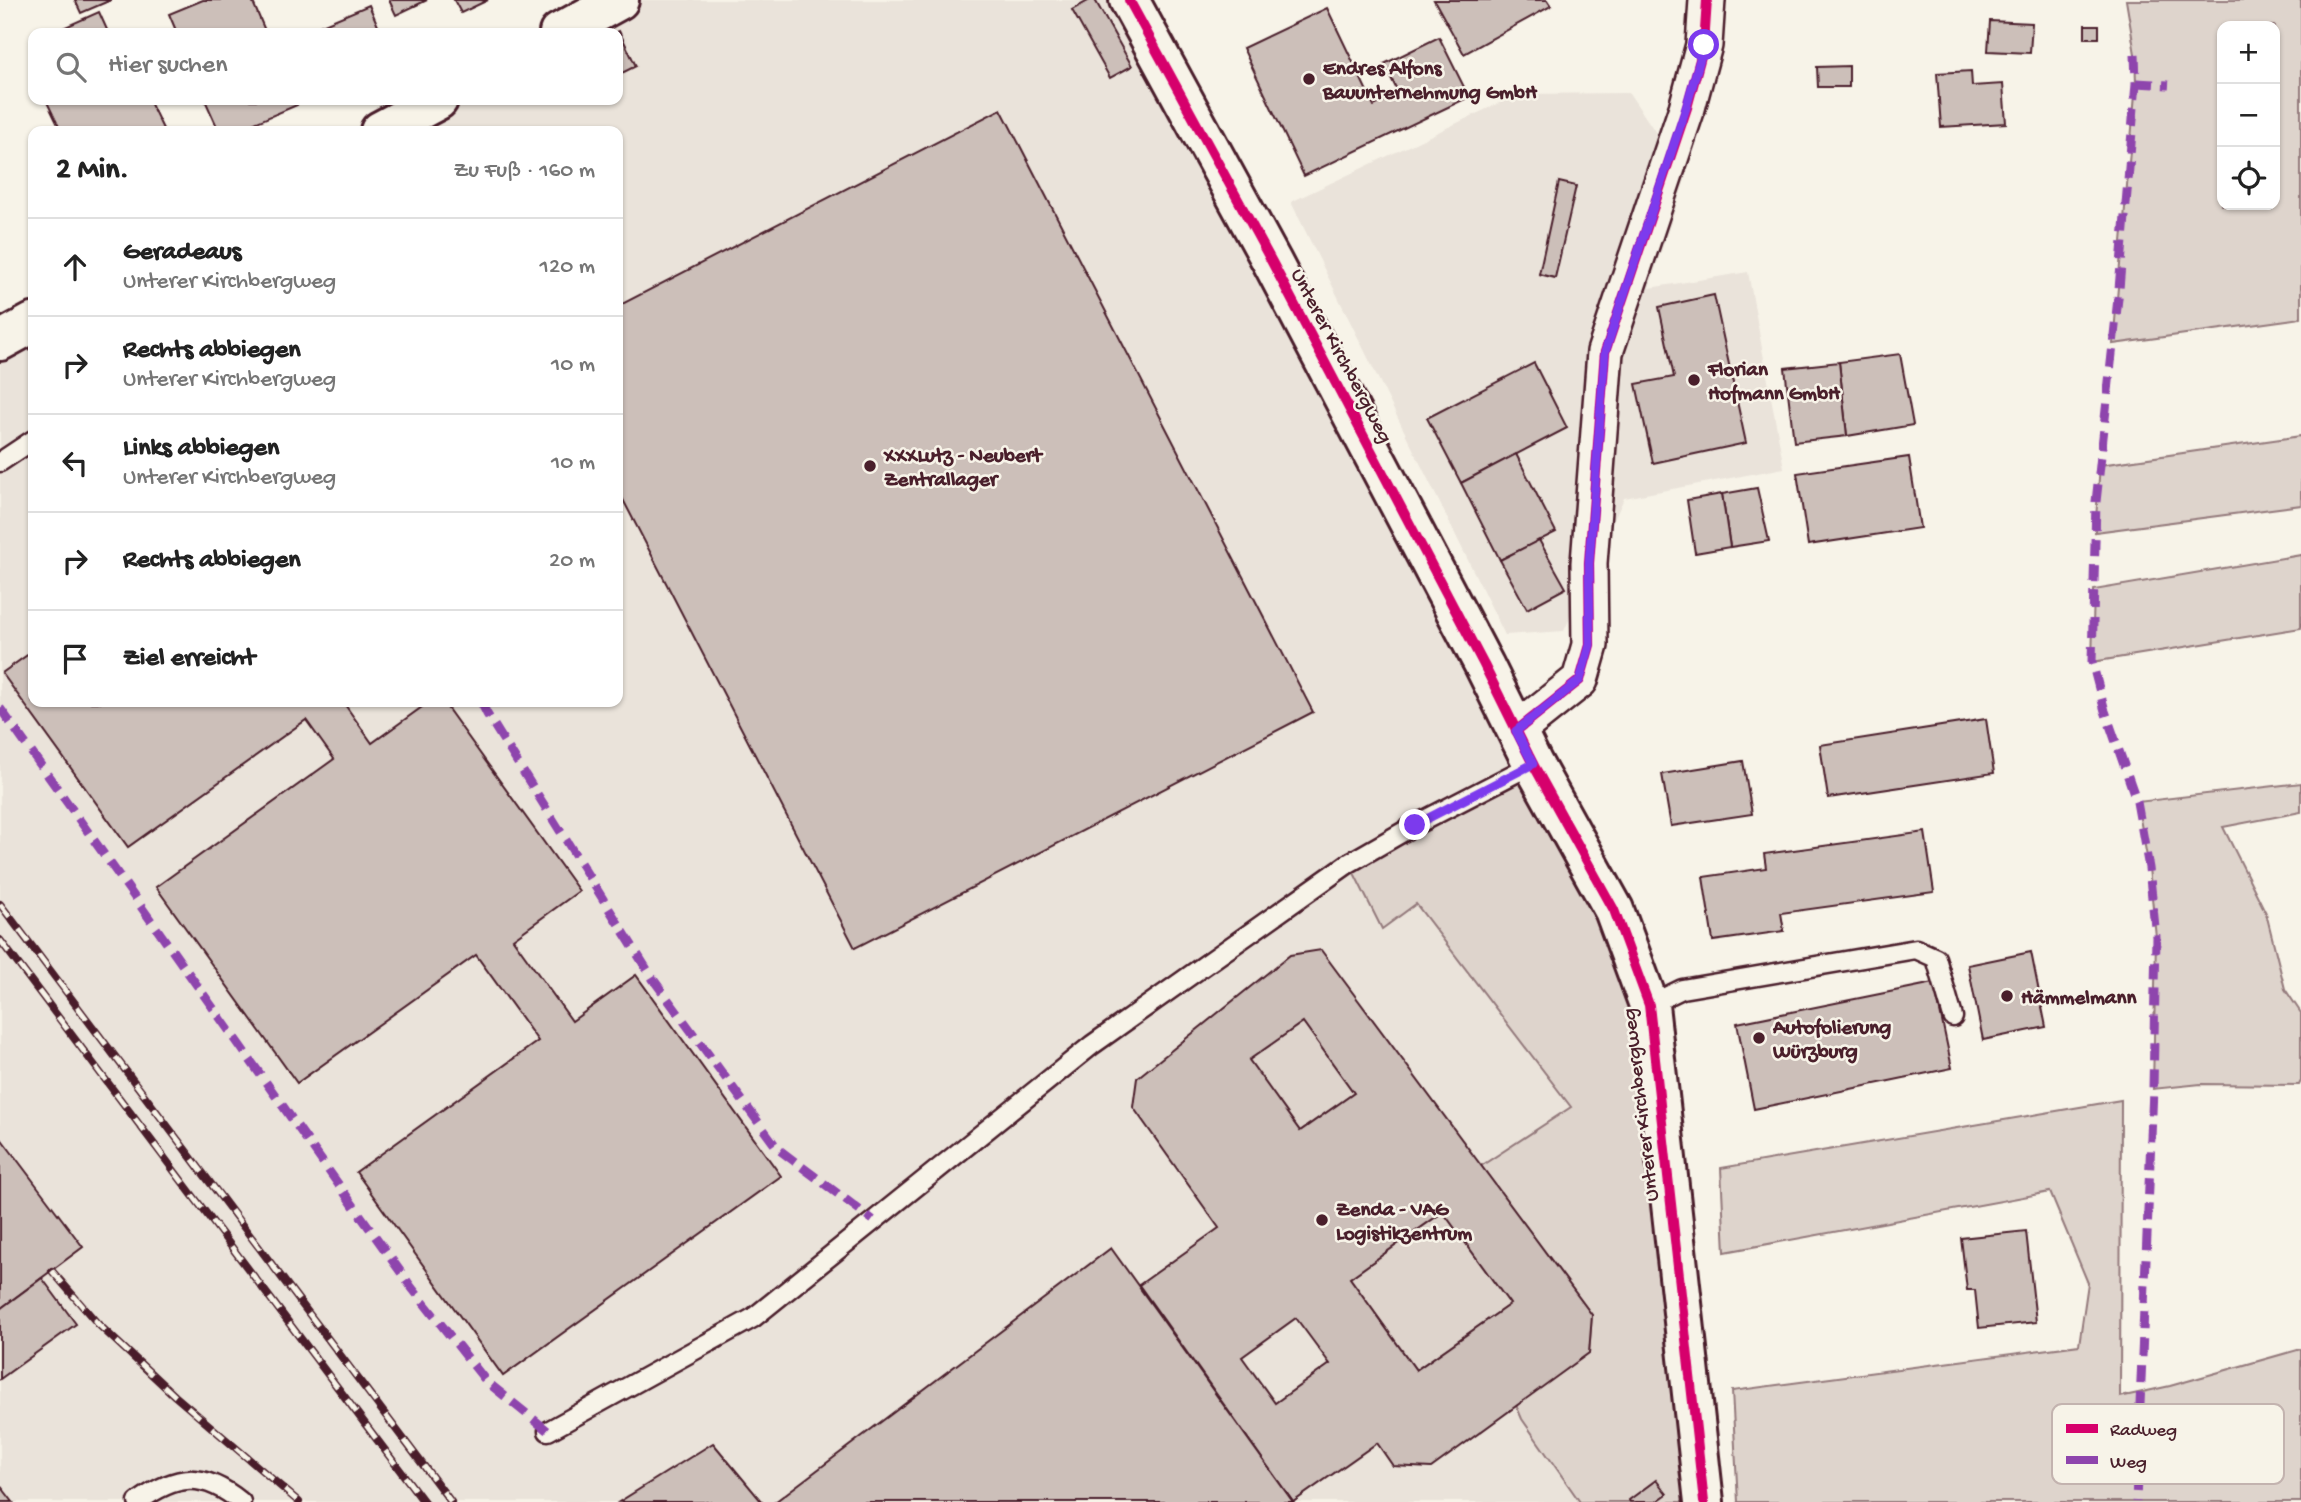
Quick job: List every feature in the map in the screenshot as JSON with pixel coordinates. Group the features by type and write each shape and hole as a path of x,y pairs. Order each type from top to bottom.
{"street":[{"path":"568,28 619,0"},
{"name":"Unterer Kirchbergweg","path":"1129,0 1298,311 1525,748 1614,910 1649,1005 1704,1502"},
{"path":"1525,748 1580,680 1590,645 1589,563 1605,352 1686,108 1704,45 1707,0"},
{"path":"389,126 429,105"},
{"path":"0,341 28,326"}],"lane":[{"path":"0,462 28,443"},
{"path":"548,1431 753,1318 1092,1045 1349,863 1415,825 1525,748"},
{"path":"1649,1005 1682,989 1916,949 1936,958 1953,1017"},
{"path":"138,1502 163,1485 188,1479 213,1483 241,1502"}],"shaded area":[{"path":"619,0 1129,0 1614,910 1704,1502 0,1502 0,341 28,326 28,707 623,707 623,126 389,126 429,105 623,105 623,28 568,28"},
{"path":"2126,0 2301,0 2301,318 2113,344 2136,83 2135,54"},
{"name":"Florian Hofmann GmbH","path":"1629,93 1686,177 1649,288 1748,272 1784,468 1624,498 1564,631 1505,635 1291,202 1518,94"},
{"path":"2301,436 2301,505 2095,532 2100,465"},
{"path":"2301,555 2301,628 2092,662 2094,590"},
{"path":"1533,764 1649,1005 1704,1502 1580,1502 1522,1419 1516,1405 1589,1353 1592,1315 1481,1166 1571,1107 1416,904 1382,929 1349,863"},
{"path":"2301,783 2301,812 2223,827 2266,913 2285,989 2301,1013 2301,1081 2299,1085 2201,1084 2153,1089 2156,937 2149,868 2137,802"},
{"path":"1303,1022 1354,1093 1300,1131 1249,1060"},
{"path":"2121,1100 2120,1397 2170,1386 2301,1349 2301,1502 1738,1502 1732,1391 2079,1345 2088,1283 2050,1192 1725,1252 1721,1168"},
{"path":"1443,1212 1510,1304 1416,1370 1350,1278"}],"building":[{"path":"75,0 111,0 81,13"},
{"path":"203,0 252,0 264,28 175,28 169,14"},
{"path":"389,0 427,0 396,15"},
{"path":"454,0 488,0 461,13"},
{"path":"1095,0 1132,66 1110,78 1072,10"},
{"path":"1434,0 1547,0 1551,6 1464,54"},
{"path":"369,5 379,28 318,28"},
{"name":"Endres Alfons Bauunternehmung GmbH","path":"1327,8 1374,106 1399,94 1384,64 1439,37 1469,97 1304,176 1243,48"},
{"path":"99,12 106,28 63,28"},
{"path":"1990,21 2032,23 2030,53 1988,51"},
{"path":"2085,25 2099,25 2099,38 2085,38"},
{"path":"623,39 636,66 623,72"},
{"path":"1849,66 1849,87 1818,87 1817,67"},
{"path":"1971,71 1972,86 2003,84 2006,123 1941,127 1937,73"},
{"path":"48,105 151,105 162,126 59,126"},
{"path":"207,105 297,105 248,126 217,126"},
{"path":"1001,109 1313,712 855,948 623,500 623,303"},
{"path":"1559,182 1576,186 1555,278 1539,274"},
{"name":"Florian Hofmann GmbH","path":"1714,295 1746,443 1653,463 1636,384 1674,377 1659,307"},
{"path":"1900,354 1913,425 1847,436 1839,362"},
{"path":"1839,362 1847,436 1794,442 1785,368"},
{"path":"1534,363 1567,428 1461,483 1427,418"},
{"path":"1516,454 1556,532 1500,560 1461,483"},
{"path":"1909,457 1920,528 1808,545 1797,473"},
{"path":"1757,488 1769,541 1730,547 1722,494"},
{"path":"1722,494 1730,547 1695,553 1687,500"},
{"path":"1539,540 1566,588 1527,609 1500,560"},
{"path":"28,655 28,707 347,707 372,743 422,707 447,707 579,891 513,939 572,1021 636,975 781,1176 503,1376 356,1172 538,1041 476,955 297,1083 156,887 334,759 306,720 128,847 2,673"},
{"path":"1986,719 1994,773 1828,798 1820,745"},
{"path":"1743,761 1752,814 1671,826 1662,774"},
{"path":"1925,832 1934,892 1781,913 1784,931 1713,941 1703,877 1766,868 1764,854"},
{"name":"Zenda - VAG Logistikzentrum","path":"1321,950 1592,1315 1589,1353 1431,1468 1393,1466 1377,1443 1293,1502 1139,1285 1219,1228 1133,1107 1137,1078 1290,955","holes":["1303,1022 1354,1093 1300,1131 1249,1060","1443,1212 1510,1304 1416,1370 1350,1278","1296,1318 1330,1364 1275,1403 1242,1357"]},
{"name":"Hämmelmann","path":"2031,952 2046,1027 1983,1040 1968,965"},
{"path":"1934,983 1952,1068 1754,1109 1737,1023"},
{"path":"0,1137 83,1247 0,1309"},
{"path":"2026,1231 2036,1322 1979,1328 1975,1290 1967,1290 1961,1238"},
{"path":"1111,1248 1293,1502 775,1502"},
{"path":"42,1278 76,1324 0,1379 0,1309"},
{"path":"713,1443 762,1502 619,1502"},
{"path":"1656,1480 1667,1494 1656,1502 1630,1502 1629,1500"},
{"path":"0,1485 13,1502 0,1502"}],"railway":[{"path":"0,904 451,1502"},
{"path":"0,940 424,1502"},
{"path":"52,1271 98,1324 175,1396 299,1502"}],"marked path":[{"path":"2135,54 2136,83 2119,289 2096,502 2092,662 2105,711 2137,802 2149,868 2156,937 2153,1089 2140,1404"},
{"path":"2136,83 2169,85"},
{"path":"484,707 653,979 778,1149 873,1220"},
{"path":"0,708 412,1288 486,1381 548,1431"},
{"path":"2136,1502 2137,1484"}],"cycle path":[{"path":"1129,0 1272,262 1484,665 1533,764 1614,910 1649,1005 1704,1502"},
{"path":"1516,731 1580,680 1590,645 1589,563 1605,352 1687,108 1704,45 1707,0"}],"place":[{"name":"Endres Alfons Bauunternehmung GmbH","path":"1309,79"},
{"name":"Florian Hofmann GmbH","path":"1694,380"},
{"name":"XXXLutz - Neubert Zentrallager","path":"870,466"},
{"name":"Hämmelmann","path":"2007,996"},
{"name":"Autofolierung Würzburg","path":"1759,1038"},
{"name":"Zenda - VAG Logistikzentrum","path":"1322,1220"}],"route":[{"path":"1415,825 1533,764 1516,731 1580,680 1590,645 1589,563 1605,352 1686,108 1704,45"}]}
